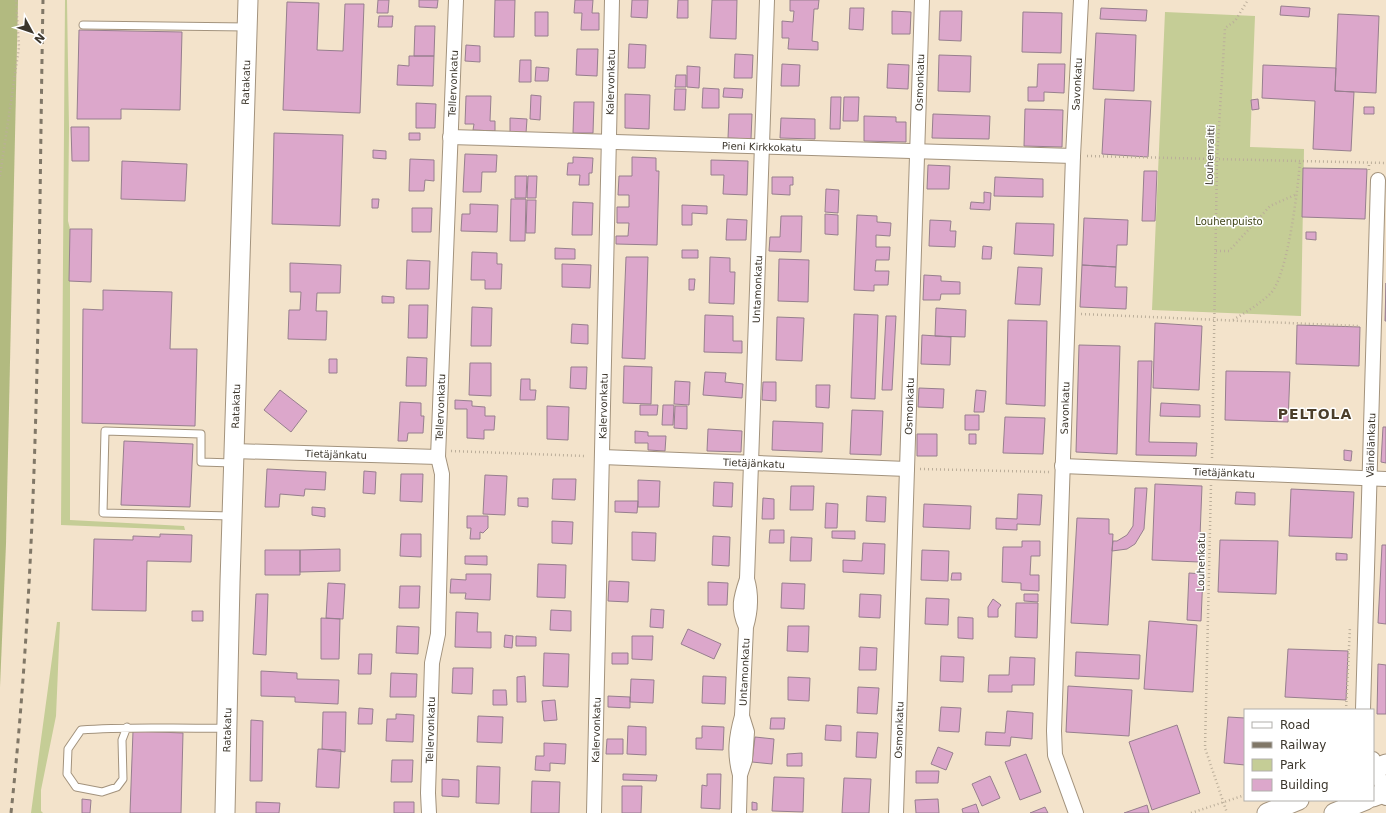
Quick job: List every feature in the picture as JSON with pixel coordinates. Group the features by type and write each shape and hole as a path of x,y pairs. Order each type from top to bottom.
{"main road":[{"name":"Ratakatu","path":"225,813 226,728 248,0"},
{"path":"1267,813 1297,801"},
{"path":"1334,813 1364,801"}],"street":[{"name":"Tellervonkatu","path":"429,813 428,794 432,663 438,634 442,474 438,454 456,0"},
{"name":"Kalervonkatu","path":"594,813 612,0"},
{"name":"Untamonkatu","path":"739,813 740,775 745,760 747,732 742,716 746,627 750,615 751,593 747,579 767,0"},
{"name":"Osmonkatu","path":"896,813 922,0"},
{"name":"Savonkatu","path":"1076,813 1055,754 1054,731 1073,156 1081,0"},
{"name":"Pieni Kirkkokatu","path":"450,137 1073,156"},
{"name":"Väinölänkatu","path":"1363,709 1378,180"},
{"name":"Tietäjänkatu","path":"234,457 438,454"},
{"name":"Tietäjänkatu","path":"602,457 907,469"},
{"name":"Tietäjänkatu","path":"1063,470 1212,472 1386,479"},
{"path":"1377,765 1382,795"}],"lane":[{"path":"83,25 247,27"},
{"path":"232,516 103,513 105,431 201,434 201,462 234,457"},
{"path":"127,727 122,740 123,779 117,787 102,792 76,787 67,774 68,749 81,730 127,727 226,728"}],"path":[{"path":"0,176 19,47 16,0"},
{"name":"Louhenraitti","path":"1215,320 1218,159 1225,28 1235,20 1248,0"},
{"path":"1073,156 1386,163"},
{"path":"1233,321 1271,292 1281,276 1297,193 1300,161"},
{"path":"1216,251 1229,251 1270,206 1297,193"},
{"path":"1068,314 1374,327"},
{"name":"Louhenkatu","path":"1215,320 1205,748 1227,813"},
{"path":"438,454 586,456"},
{"path":"907,469 1063,470"},
{"path":"1191,813 1244,795"}],"green space":[{"path":"0,0 18,0 6,544 0,687"},
{"path":"65,0 67,0 69,129 68,221 70,229 70,520 184,526 185,530 61,525"},
{"name":"Louhenpuisto","path":"1165,12 1255,16 1250,147 1304,149 1301,316 1152,310"},
{"path":"57,622 60,622 56,716 41,790 41,811 43,813 31,813"}],"building":[{"path":"378,0 389,0 388,13 377,13"},
{"path":"419,0 438,0 437,8 419,7"},
{"path":"495,0 515,0 514,37 494,37"},
{"path":"575,0 593,0 592,13 599,13 599,30 581,30 582,13 574,13"},
{"path":"632,0 648,0 647,18 631,17"},
{"path":"678,0 688,0 688,18 677,18"},
{"path":"712,0 737,0 736,39 710,38"},
{"path":"790,0 819,0 818,9 814,9 812,41 818,42 818,50 788,49 789,38 782,38 782,21 793,22 794,11 790,11"},
{"path":"287,2 319,3 317,50 343,51 345,4 364,4 360,113 283,110"},
{"path":"1281,6 1310,8 1309,17 1280,15"},
{"path":"850,8 864,8 863,30 849,29"},
{"path":"1101,8 1147,10 1146,21 1100,19"},
{"path":"892,11 911,12 910,34 892,34"},
{"path":"940,11 962,11 961,41 939,40"},
{"path":"535,12 548,12 548,36 535,36"},
{"path":"1023,12 1062,13 1061,53 1022,52"},
{"path":"1338,14 1379,16 1376,93 1335,91"},
{"path":"379,16 393,16 392,27 378,27"},
{"path":"415,26 435,26 434,56 414,56"},
{"path":"79,30 182,32 180,110 121,109 121,119 77,119"},
{"path":"1096,33 1136,35 1134,91 1093,89"},
{"path":"629,44 646,45 645,68 628,68"},
{"path":"466,45 480,46 480,62 465,61"},
{"path":"577,49 598,49 597,76 576,75"},
{"path":"735,54 753,55 752,78 734,78"},
{"path":"939,55 971,56 970,92 938,91"},
{"path":"409,56 434,56 433,86 397,85 398,65 409,66"},
{"path":"520,60 531,60 531,82 519,82"},
{"path":"782,64 800,65 799,86 781,86"},
{"path":"888,64 909,65 908,89 887,88"},
{"path":"1038,64 1065,64 1064,93 1044,92 1044,101 1028,101 1028,87 1037,87"},
{"path":"1263,65 1336,68 1335,91 1354,92 1351,151 1313,149 1315,101 1262,98"},
{"path":"687,66 700,67 699,88 687,87"},
{"path":"536,67 549,68 548,81 535,81"},
{"path":"676,75 686,75 686,87 675,87"},
{"path":"703,88 719,89 719,108 702,108"},
{"path":"724,88 743,89 742,98 723,97"},
{"path":"675,89 686,89 685,110 674,110"},
{"path":"625,94 650,95 649,129 625,128"},
{"path":"531,95 541,96 540,120 530,119"},
{"path":"466,96 491,96 490,121 495,121 495,131 473,130 474,124 465,124"},
{"path":"831,97 841,97 840,129 830,129"},
{"path":"844,97 859,97 858,121 843,121"},
{"path":"1105,99 1151,101 1148,157 1102,154"},
{"path":"1258,99 1259,109 1252,110 1251,100"},
{"path":"574,102 594,102 593,133 573,133"},
{"path":"416,103 436,104 435,128 416,128"},
{"path":"1364,107 1374,107 1374,114 1364,114"},
{"path":"1025,109 1063,110 1062,147 1024,146"},
{"path":"729,114 752,114 751,139 728,138"},
{"path":"933,114 990,116 989,139 932,138"},
{"path":"864,116 896,117 896,122 906,122 906,142 864,141"},
{"path":"510,118 527,119 526,133 510,132"},
{"path":"781,118 815,119 815,139 780,138"},
{"path":"71,127 89,127 89,161 72,161"},
{"path":"274,133 343,135 340,226 272,224"},
{"path":"409,133 420,133 420,140 409,140"},
{"path":"373,150 386,151 386,159 373,158"},
{"path":"465,154 497,155 496,172 482,172 481,192 463,192"},
{"path":"573,157 593,158 592,173 589,173 589,185 579,185 580,175 567,175 568,163 573,163"},
{"path":"632,157 656,158 656,171 659,171 657,245 616,244 616,236 628,236 629,223 617,223 617,207 629,207 629,195 618,195 619,176 632,176"},
{"path":"410,159 434,160 434,181 425,180 424,191 409,191"},
{"path":"711,160 748,161 747,195 723,194 724,175 711,175"},
{"path":"122,161 187,164 185,201 121,199"},
{"path":"928,165 950,166 949,189 927,189"},
{"path":"1303,168 1367,169 1365,219 1302,217"},
{"path":"1144,171 1157,171 1155,221 1142,221"},
{"path":"515,176 527,176 526,198 515,198"},
{"path":"528,176 537,176 536,198 527,198"},
{"path":"772,177 793,177 793,185 790,185 790,195 772,194"},
{"path":"995,177 1043,179 1043,197 994,196"},
{"path":"826,189 839,190 838,213 825,212"},
{"path":"984,192 991,193 990,210 970,209 971,202 984,203"},
{"path":"372,199 379,199 378,208 372,208"},
{"path":"511,199 526,199 525,241 510,241"},
{"path":"527,200 536,200 535,233 526,233"},
{"path":"573,202 593,203 592,235 572,235"},
{"path":"470,204 498,205 497,232 461,231 462,214 470,214"},
{"path":"682,205 707,206 707,214 692,213 692,225 682,225"},
{"path":"412,208 432,208 431,232 412,232"},
{"path":"825,214 838,215 838,235 825,234"},
{"path":"857,215 877,216 877,222 891,223 890,236 876,235 876,247 890,247 889,260 876,260 875,271 889,271 888,285 874,285 874,291 854,290"},
{"path":"781,216 802,216 801,252 769,251 770,237 780,237"},
{"path":"1084,218 1128,220 1127,245 1117,245 1116,267 1082,265"},
{"path":"727,219 747,220 746,240 726,240"},
{"path":"930,220 951,221 950,231 956,231 955,247 929,246"},
{"path":"1016,223 1054,224 1053,256 1014,254"},
{"path":"70,229 92,229 91,282 69,281"},
{"path":"1306,232 1316,232 1316,240 1306,239"},
{"path":"983,246 992,247 991,259 982,259"},
{"path":"555,248 575,249 575,259 555,259"},
{"path":"682,250 698,250 698,258 682,258"},
{"path":"472,252 497,253 497,264 502,264 501,289 485,289 485,280 471,280"},
{"path":"626,257 648,257 645,359 622,358"},
{"path":"710,257 730,258 730,272 735,272 734,304 709,303"},
{"path":"779,259 809,260 808,302 778,301"},
{"path":"407,260 430,261 429,289 406,289"},
{"path":"290,263 341,265 340,293 317,293 316,311 327,311 326,340 288,339 289,310 300,310 301,292 290,292"},
{"path":"562,264 591,265 590,288 562,287"},
{"path":"1082,265 1116,267 1115,287 1127,287 1126,309 1080,307"},
{"path":"1018,267 1042,268 1040,305 1015,304"},
{"path":"924,275 941,276 941,281 960,282 960,294 941,294 940,300 923,300"},
{"path":"689,279 695,279 694,290 689,290"},
{"path":"1386,283 1386,321 1385,321"},
{"path":"103,290 172,292 170,349 197,349 195,426 82,423 83,309 103,310"},
{"path":"382,296 394,297 394,303 382,303"},
{"path":"409,305 428,305 427,338 408,338"},
{"path":"472,307 492,308 491,346 471,346"},
{"path":"936,308 966,310 965,337 935,336"},
{"path":"854,314 878,315 875,399 851,398"},
{"path":"705,315 733,316 733,341 742,341 742,353 704,352"},
{"path":"886,316 896,316 892,390 882,390"},
{"path":"777,317 804,318 802,361 776,360"},
{"path":"1008,320 1047,321 1045,406 1006,404"},
{"path":"1155,323 1202,326 1199,390 1153,388"},
{"path":"572,324 588,325 588,344 571,343"},
{"path":"1297,325 1360,327 1359,366 1296,364"},
{"path":"922,335 951,337 950,365 921,364"},
{"path":"1079,345 1120,346 1117,454 1076,452"},
{"path":"407,357 427,358 426,386 406,386"},
{"path":"329,359 337,359 337,373 329,373"},
{"path":"1138,361 1152,361 1149,442 1197,443 1196,456 1136,455"},
{"path":"470,363 491,363 491,396 469,395"},
{"path":"624,366 652,367 651,404 623,403"},
{"path":"571,367 587,367 586,389 570,388"},
{"path":"1226,371 1290,372 1288,422 1225,420"},
{"path":"705,372 726,373 725,382 743,384 742,398 703,395"},
{"path":"521,379 530,379 530,390 536,390 535,400 520,400"},
{"path":"675,381 690,382 689,405 674,404"},
{"path":"763,382 776,382 776,401 762,400"},
{"path":"816,385 830,385 829,408 816,407"},
{"path":"919,388 944,389 943,408 918,407"},
{"path":"280,390 307,411 291,432 264,410"},
{"path":"976,390 986,391 984,412 974,412"},
{"path":"455,400 472,401 472,406 485,407 485,416 495,416 494,430 484,430 484,439 467,438 467,409 455,409"},
{"path":"400,402 421,403 421,416 424,416 423,433 408,433 407,441 398,441"},
{"path":"1161,403 1200,405 1200,417 1160,416"},
{"path":"640,405 658,405 657,415 640,415"},
{"path":"663,405 674,405 673,425 662,425"},
{"path":"547,406 569,407 568,440 547,439"},
{"path":"675,406 687,406 687,429 674,428"},
{"path":"852,410 883,411 881,455 850,454"},
{"path":"965,415 979,415 979,430 965,430"},
{"path":"1005,417 1045,418 1043,454 1003,453"},
{"path":"773,421 823,423 822,452 772,450"},
{"path":"1383,427 1386,427 1386,463 1381,462"},
{"path":"708,429 742,431 741,452 707,451"},
{"path":"635,431 648,432 648,436 666,436 665,451 648,450 648,443 635,443"},
{"path":"917,434 937,434 937,456 917,456"},
{"path":"969,434 976,434 976,444 969,444"},
{"path":"124,441 193,444 190,507 121,505"},
{"path":"1344,450 1352,451 1351,461 1344,460"},
{"path":"267,469 326,472 325,490 305,489 304,496 280,494 279,507 265,507"},
{"path":"364,471 376,472 375,494 363,493"},
{"path":"401,474 423,474 422,502 400,501"},
{"path":"485,475 507,476 505,515 483,514"},
{"path":"553,479 576,479 575,500 552,499"},
{"path":"638,480 660,481 659,507 638,507"},
{"path":"714,482 733,483 732,507 713,506"},
{"path":"1155,484 1202,486 1199,562 1152,560"},
{"path":"791,486 814,486 813,510 790,510"},
{"path":"1135,488 1147,488 1144,529 1135,544 1127,549 1112,551 1113,541 1117,541 1127,535 1133,526"},
{"path":"1291,489 1354,492 1352,538 1289,536"},
{"path":"1236,492 1255,493 1255,505 1235,504"},
{"path":"1018,494 1042,495 1040,525 1017,524 1017,530 996,529 996,518 1017,519"},
{"path":"867,496 886,497 885,522 866,521"},
{"path":"518,498 528,498 528,507 518,506"},
{"path":"763,498 774,499 774,519 762,519"},
{"path":"615,501 638,501 637,513 615,512"},
{"path":"826,503 838,504 837,528 825,528"},
{"path":"924,504 971,506 970,529 923,527"},
{"path":"312,507 325,508 325,517 312,515"},
{"path":"467,516 488,516 488,528 483,533 480,532 480,539 470,539 471,528 467,528"},
{"path":"1077,518 1109,519 1109,534 1113,534 1108,625 1071,623"},
{"path":"552,521 573,522 572,544 552,543"},
{"path":"770,530 784,530 784,543 769,543"},
{"path":"832,531 855,531 855,539 832,538"},
{"path":"632,532 656,533 655,561 632,560"},
{"path":"160,534 192,535 191,562 147,561 146,611 92,610 94,539 133,540 133,536 160,537"},
{"path":"401,534 421,534 421,557 400,556"},
{"path":"713,536 730,537 729,566 712,565"},
{"path":"791,537 812,538 811,561 790,561"},
{"path":"1220,540 1278,541 1276,594 1218,592"},
{"path":"1022,541 1040,541 1040,556 1031,556 1030,575 1039,575 1039,591 1021,590 1021,583 1002,582 1003,547 1022,547"},
{"path":"863,543 885,544 884,574 843,572 843,560 862,561"},
{"path":"1382,545 1386,545 1386,624 1378,623"},
{"path":"340,549 340,571 300,572 300,550"},
{"path":"265,550 300,550 300,575 265,575"},
{"path":"922,550 949,551 948,581 921,580"},
{"path":"1336,553 1347,554 1347,560 1336,560"},
{"path":"465,556 487,556 487,565 465,564"},
{"path":"538,564 566,565 565,598 537,597"},
{"path":"952,573 961,573 961,580 951,580"},
{"path":"1189,573 1203,574 1201,621 1187,620"},
{"path":"466,574 491,574 490,600 465,599 466,593 450,593 451,579 466,580"},
{"path":"609,581 629,582 628,602 608,601"},
{"path":"708,582 728,583 727,605 708,605"},
{"path":"328,583 345,584 343,619 326,618"},
{"path":"782,583 805,584 804,609 781,608"},
{"path":"400,586 420,586 419,608 399,608"},
{"path":"256,594 268,594 266,655 253,654"},
{"path":"860,594 881,595 880,618 859,617"},
{"path":"1024,594 1038,594 1038,602 1024,601"},
{"path":"926,598 949,599 948,625 925,624"},
{"path":"993,599 1001,605 998,609 998,617 988,617 988,607"},
{"path":"1016,603 1038,603 1037,638 1015,637"},
{"path":"651,609 664,610 663,628 650,627"},
{"path":"551,610 571,611 571,631 550,630"},
{"path":"192,611 203,611 203,621 192,621"},
{"path":"456,612 478,613 477,632 491,632 491,648 455,647"},
{"path":"958,617 973,618 973,639 958,638"},
{"path":"321,618 340,619 339,659 321,659"},
{"path":"1149,621 1197,625 1193,692 1144,689"},
{"path":"397,626 419,627 418,654 396,653"},
{"path":"788,626 809,626 808,652 787,651"},
{"path":"688,629 721,644 714,659 681,644"},
{"path":"505,635 513,636 512,648 504,647"},
{"path":"516,636 536,637 536,646 516,646"},
{"path":"632,636 653,636 652,660 632,659"},
{"path":"860,647 877,648 876,670 859,670"},
{"path":"1288,649 1348,651 1346,700 1285,697"},
{"path":"1076,652 1140,655 1139,679 1075,676"},
{"path":"544,653 569,654 568,687 543,686"},
{"path":"612,653 628,653 628,664 612,664"},
{"path":"359,654 372,654 371,674 358,674"},
{"path":"941,656 964,657 963,682 940,681"},
{"path":"1010,657 1035,658 1034,685 1012,685 1012,692 988,692 989,675 1009,675"},
{"path":"1378,664 1386,665 1386,714 1377,714"},
{"path":"453,668 473,668 472,694 452,693"},
{"path":"261,671 297,673 297,679 339,680 338,704 295,702 295,697 261,696"},
{"path":"391,673 417,674 416,697 390,697"},
{"path":"525,676 526,702 517,702 517,677"},
{"path":"703,676 726,677 725,704 702,703"},
{"path":"788,677 810,678 809,701 788,700"},
{"path":"631,679 654,680 653,703 630,702"},
{"path":"1068,686 1132,690 1129,736 1066,732"},
{"path":"858,687 879,688 877,714 857,713"},
{"path":"493,690 506,690 507,705 493,705"},
{"path":"608,696 630,697 630,708 608,707"},
{"path":"555,700 557,720 544,721 542,701"},
{"path":"941,707 961,708 959,732 939,731"},
{"path":"359,708 373,709 372,724 358,724"},
{"path":"1007,711 1033,713 1032,739 1011,737 1010,746 985,745 986,732 1005,733"},
{"path":"323,712 346,712 345,752 322,749"},
{"path":"396,714 414,715 413,742 386,741 387,719 396,719"},
{"path":"478,716 503,717 502,743 477,742"},
{"path":"1228,717 1244,718 1244,765 1224,763"},
{"path":"771,718 785,718 784,729 770,729"},
{"path":"251,720 263,721 262,781 250,781"},
{"path":"826,725 841,726 841,741 825,740"},
{"path":"1177,725 1200,793 1152,810 1129,742"},
{"path":"628,726 646,727 646,755 627,754"},
{"path":"702,726 724,727 723,750 696,749 696,738 702,738"},
{"path":"133,731 183,733 181,813 130,813"},
{"path":"857,732 878,733 876,758 856,757"},
{"path":"755,737 774,739 772,764 752,762"},
{"path":"607,739 623,739 623,754 606,754"},
{"path":"544,743 566,744 565,764 550,763 550,771 535,770 536,756 544,756"},
{"path":"938,747 953,753 946,770 931,764"},
{"path":"318,749 341,750 339,788 316,787"},
{"path":"802,753 802,766 787,766 787,754"},
{"path":"1026,754 1041,792 1020,800 1005,762"},
{"path":"392,760 413,760 412,782 391,782"},
{"path":"477,766 500,767 499,804 476,803"},
{"path":"916,771 939,771 938,783 916,783"},
{"path":"623,774 657,775 656,781 623,780"},
{"path":"707,774 721,774 720,809 701,808 702,785 707,786"},
{"path":"990,776 1000,798 982,806 972,784"},
{"path":"774,777 804,778 803,812 772,811"},
{"path":"844,778 871,779 869,813 842,813"},
{"path":"442,779 459,780 459,797 442,796"},
{"path":"532,781 560,782 559,813 531,813"},
{"path":"622,786 642,786 641,813 622,813"},
{"path":"82,799 91,800 90,813 82,813"},
{"path":"938,799 939,813 916,813 915,800"},
{"path":"256,802 280,803 279,813 256,813"},
{"path":"394,802 414,802 414,813 394,813"},
{"path":"752,802 757,803 757,810 752,810"},
{"path":"976,804 979,813 963,813 962,809"},
{"path":"1147,805 1149,813 1124,813"},
{"path":"1045,807 1048,813 1030,813"}],"railway":[{"path":"11,813 28,610 33,509 43,0"}],"district":[{"name":"PELTOLA","path":"1315,414"}]}
